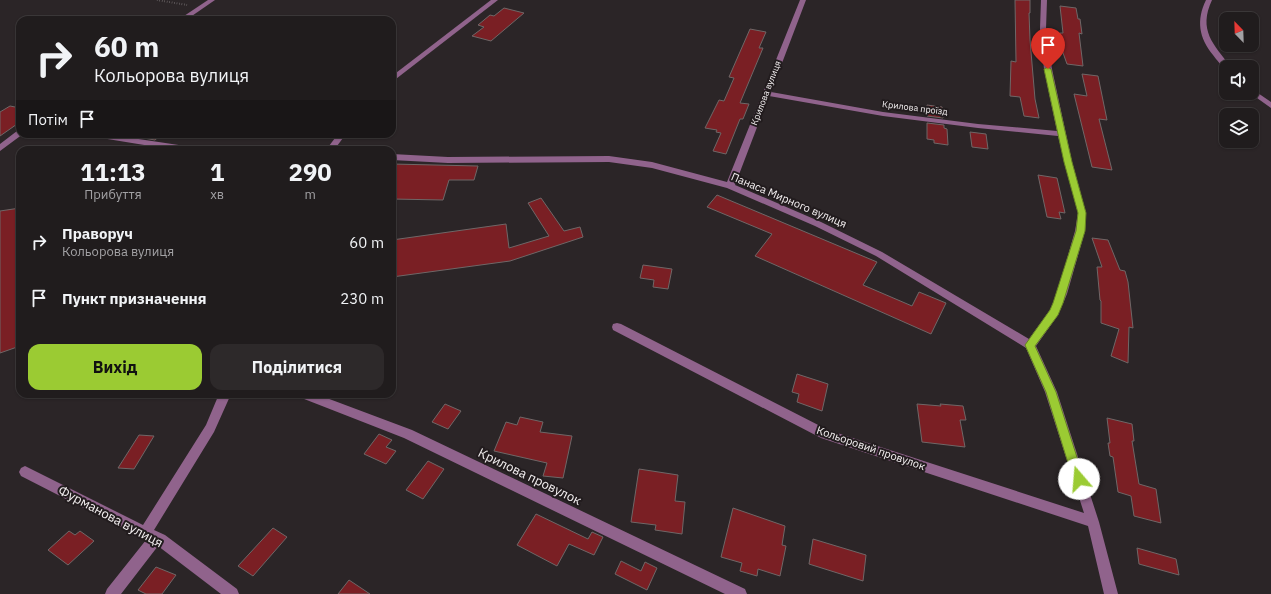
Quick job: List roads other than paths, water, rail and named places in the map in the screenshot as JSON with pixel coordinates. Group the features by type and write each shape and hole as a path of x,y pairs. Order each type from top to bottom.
{"street":[{"path":"187,16 212,0"},
{"path":"396,77 495,0"},
{"name":"Крилова вулиця","path":"730,186 803,0"},
{"path":"1044,0 1043,29 1048,69 1062,134 1082,213 1080,231 1062,294 1054,312 1030,345 1051,392 1092,522 1111,594"},
{"path":"1209,0 1204,7 1202,32 1220,60"},
{"name":"Крилова проїзд","path":"766,93 883,114 978,126 1062,134"},
{"path":"1259,97 1271,106"},
{"path":"0,148 16,136"},
{"path":"115,138 166,146"},
{"name":"Панаса Мирного вулиця","path":"396,157 448,160 609,159 652,165 730,186 818,224 878,254 1030,345"},
{"name":"Кольоровий провулок","path":"616,327 825,434 1092,522"},
{"path":"112,594 151,535 210,428 223,398"},
{"name":"Крилова провулок","path":"314,398 408,434 740,594"},
{"name":"Фурманова вулиця","path":"25,472 151,535 232,594"}]}
